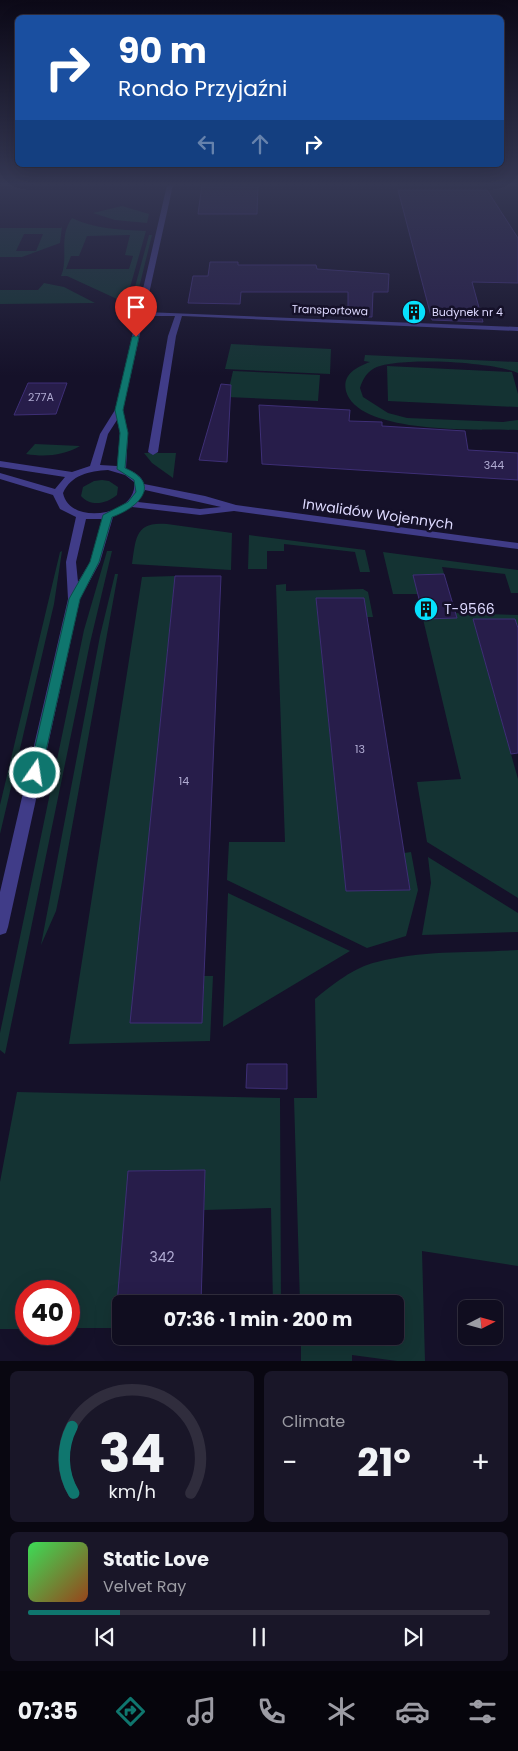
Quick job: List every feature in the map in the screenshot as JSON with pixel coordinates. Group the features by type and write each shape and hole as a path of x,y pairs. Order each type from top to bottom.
{"street":[{"path":"94,468 104,434 119,410 156,249"},
{"name":"Transportowa","path":"141,314 179,314 518,329"},
{"path":"153,452 172,336 179,314"},
{"path":"119,410 124,433 121,469"},
{"path":"0,464 73,475"},
{"path":"94,468 121,469 131,473 138,479 141,486 140,492 132,504 121,511 108,515 82,516 68,511 60,503 58,493 60,487 73,475 94,468"},
{"path":"0,476 58,493"},
{"name":"Inwalidów Wojennych","path":"141,486 205,499 235,508 518,546"},
{"name":"Inwalidów Wojennych","path":"132,504 200,512 235,508"},
{"path":"0,927 74,599 94,562 108,515"},
{"path":"74,599 71,562 82,516"}],"green space":[{"path":"0,249 36,251 37,249 45,249 22,257 0,257"},
{"path":"64,249 82,249 79,256 71,256 66,269 129,269 133,256 125,255 127,249 141,249 127,298 117,299 67,276 61,276"},
{"path":"145,249 149,249 138,292 136,297 132,298"},
{"path":"44,283 64,287 95,303 0,304 0,290 38,290"},
{"path":"231,344 331,349 330,374 225,369"},
{"path":"365,355 518,362 518,373 506,369 467,363 422,362 385,365 368,373 360,388 363,397 388,413 407,418 503,422 518,420 518,430 422,427 373,416 355,405 346,391 345,385 348,376 352,372 370,362 364,361"},
{"path":"387,366 512,372 518,394 518,407 388,401"},
{"path":"233,371 320,375 318,401 227,397"},
{"path":"35,444 80,446 67,452 53,455 26,454"},
{"path":"144,453 176,453 173,478 152,463"},
{"path":"94,481 109,481 118,487 117,495 108,501 99,503 89,502 81,496 83,487"},
{"path":"167,524 232,533 231,570 132,564 136,539 143,528 149,525"},
{"path":"249,535 365,550 370,572 360,572 355,552 284,544 284,551 267,551 267,569 248,569"},
{"path":"62,551 54,604 0,834 0,805 60,552"},
{"path":"107,551 112,551 90,643 5,1054 0,1050 0,1033 84,630"},
{"path":"383,552 518,570 518,593 511,593 505,574 442,567 444,574 413,575 418,594 393,594"},
{"path":"115,574 118,574 62,882 56,911 41,945 100,636"},
{"path":"175,576 130,1023 202,1023 204,976 213,976 210,1041 69,1044 142,577"},
{"path":"286,584 286,591 363,589 368,592 373,617 367,617 364,598 316,599 346,891 410,890 404,853 411,852 418,890 406,936 367,948 227,880 229,842 285,842 276,585"},
{"path":"435,599 451,599 456,613 518,615 518,628 515,619 473,619 518,779 518,898 427,842 417,782 461,779 423,619 440,618"},
{"path":"428,857 518,913 518,932 422,935 431,883"},
{"path":"228,893 350,951 223,1027"},
{"path":"518,950 518,1266 422,1251 425,1361 397,1361 352,1355 352,1361 301,1361 301,1345 404,1345 404,1295 300,1295 294,1098 317,1098 315,999 336,982 368,964 412,955"},
{"path":"17,1092 280,1098 281,1295 273,1295 271,1208 204,1210 205,1170 129,1171 118,1295 112,1295 112,1328 80,1328 80,1280 15,1280 15,1329 0,1329 0,1182"}],"building":[{"path":"413,249 518,249 518,283 472,282 483,322 432,320"},
{"path":"210,262 238,262 238,265 316,265 317,269 389,274 388,292 373,292 372,317 348,316 348,292 241,292 240,304 188,303 193,276 208,276"},
{"path":"28,383 67,383 56,414 14,415"},
{"path":"221,384 231,385 227,462 199,460"},
{"path":"259,405 350,410 349,421 382,422 382,426 465,431 468,450 518,453 518,480 262,464"},
{"path":"444,574 457,618 424,619 413,575"},
{"path":"175,576 221,576 202,1023 130,1023"},
{"path":"316,598 364,598 410,890 346,891"},
{"path":"473,619 515,619 518,628 518,753 511,754"},
{"path":"247,1064 287,1064 287,1089 246,1088"},
{"path":"205,1170 201,1295 118,1295 128,1171"}],"place":[{"name":"Budynek nr 4","path":"414,312"},
{"name":"T-9566","path":"426,609"}],"route":[{"path":"35,773 74,599 94,562 108,515 121,511 132,504 140,492 141,486 138,479 131,473 121,469 124,433 119,410 136,337"}]}
